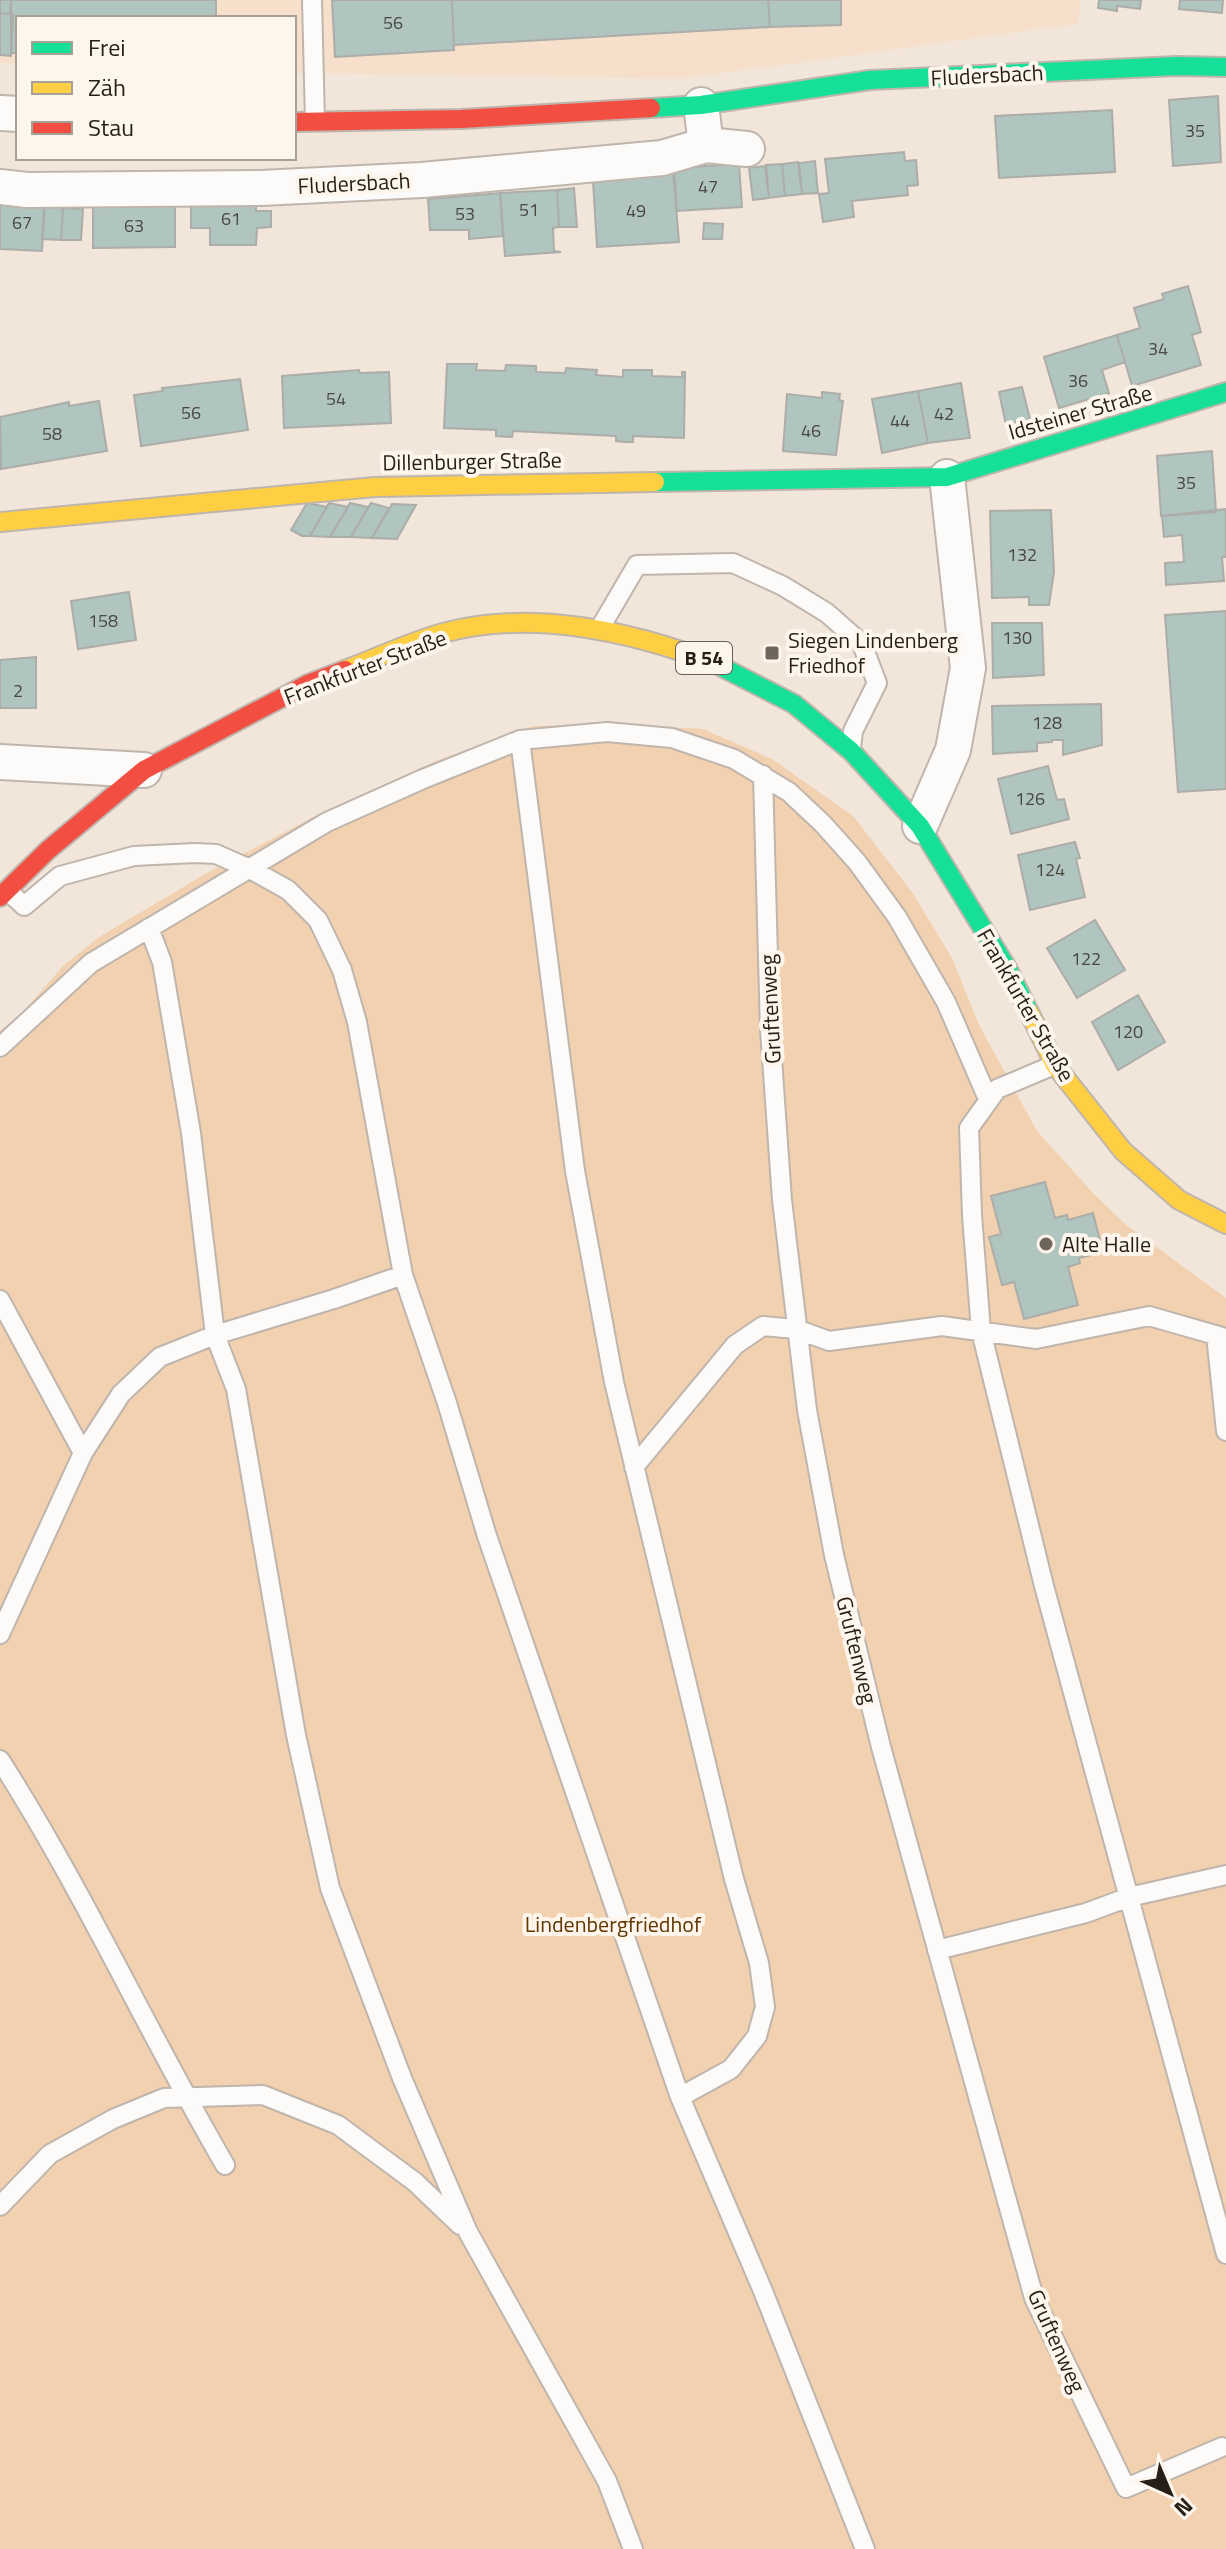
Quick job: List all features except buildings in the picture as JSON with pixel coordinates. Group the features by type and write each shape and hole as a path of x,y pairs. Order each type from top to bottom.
{"street":[{"name":"Fludersbach","path":"296,122 461,119 701,105 870,80 1177,66 1226,67"},
{"path":"701,105 706,145"},
{"name":"Fludersbach","path":"0,187 27,190 261,188 422,180 662,158 706,145 747,149"},
{"name":"Idsteiner Straße","path":"947,477 1226,392"},
{"path":"920,826 953,750 968,668 947,477"},
{"name":"Dillenburger Straße","path":"0,522 375,487 947,477"},
{"name":"Frankfurter Straße","path":"4,894 48,850 144,770 308,684 444,633 521,622 600,629 666,644 731,669 794,704 851,751 920,826 1007,968 1055,1065 1123,1151 1179,1200 1226,1224"},
{"path":"0,762 144,770"}],"lane":[{"path":"312,0 315,121"},
{"path":"600,629 637,565 733,563 783,586 827,613 862,644 877,683 853,731 851,751"},
{"path":"0,1047 91,963 327,822 520,740 607,732 672,738 734,759 789,792 823,824 857,862 897,917 946,1002 988,1099"},
{"path":"520,740 575,1171 614,1382 734,1879 759,1963 765,2007 757,2036 731,2069 680,2097"},
{"name":"Gruftenweg","path":"763,775 770,1030 782,1200 796,1329 807,1410 834,1555 881,1747 1034,2298 1126,2488 1222,2447"},
{"path":"4,894 24,906 60,876 134,856 216,854 288,890 318,920 342,970 363,1052 403,1275 447,1403 487,1536 680,2097 763,2291 865,2549"},
{"path":"149,928 162,962 189,1118 215,1335 236,1389 296,1735 330,1888 402,2078 468,2232 607,2481 633,2549"},
{"path":"1055,1065 997,1089 969,1128 981,1331 1044,1586 1226,2254"},
{"path":"0,1634 83,1453 121,1394 160,1357 215,1335 403,1275"},
{"path":"0,1300 83,1453"},
{"path":"634,1467 735,1345 763,1326 796,1329 829,1341 942,1326 1036,1339 1149,1316 1221,1336 1226,1431"},
{"path":"0,1760 37,1817 225,2165"},
{"path":"937,1950 1086,1913 1129,1897 1226,1875"},
{"path":"0,2206 50,2154 113,2119 164,2098 263,2095 338,2125 415,2182 468,2232"}],"shaded area":[{"path":"0,0 1081,0 1078,24 682,79 296,73 296,16 16,16 16,64 0,63"}],"green space":[{"name":"Lindenbergfriedhof","path":"625,725 703,729 772,759 853,816 912,892 952,958 980,1027 1037,1131 1125,1224 1226,1298 1226,2549 0,2549 0,1031 23,1012 63,966 99,937 207,873 325,811 441,759 533,726"}],"traffic: fast":[{"path":"651,108 701,105 870,80 1177,66 1226,67"},
{"path":"655,482 947,477 1226,392"},
{"path":"714,663 794,704 851,751 920,826 1007,968 1029,1012"}],"traffic: slow":[{"path":"0,522 375,487 655,482"},
{"path":"345,670 443,633 511,623 580,627 615,633 714,663"},
{"path":"1029,1012 1055,1065 1123,1151 1179,1200 1226,1224"}],"traffic: jam":[{"path":"296,122 461,119 651,108"},
{"path":"0,897 48,850 144,770 308,684 345,670"}],"place":[{"name":"Siegen Lindenberg Friedhof","path":"772,653"},
{"name":"Alte Halle","path":"1046,1244"}]}
